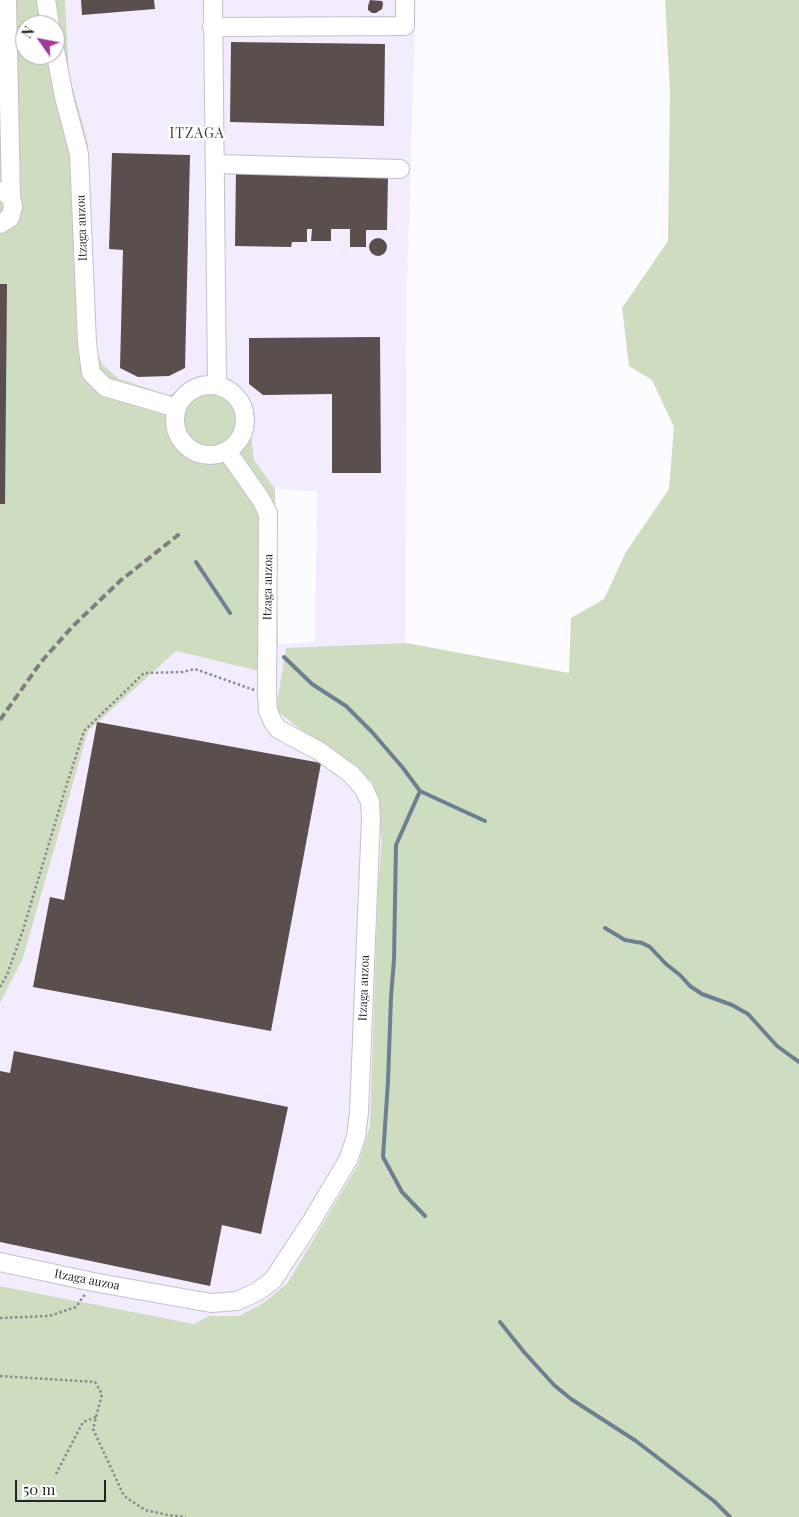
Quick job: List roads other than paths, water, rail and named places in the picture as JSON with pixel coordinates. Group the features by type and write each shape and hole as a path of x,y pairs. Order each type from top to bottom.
{"street":[{"path":"0,224 5,222 12,213 13,207 6,193 8,0"},
{"path":"46,0 48,15"},
{"path":"213,0 217,385"},
{"path":"212,27 405,26 405,0"},
{"name":"Itzaga auzoa","path":"58,65 79,154 87,343 91,373 105,387 177,408"},
{"path":"215,164 400,169"},
{"path":"207,384 217,385 227,388 236,395 246,414 246,425 236,445 227,451 215,455 203,455 192,450 183,442 177,432 174,420 177,408 188,392 207,384"},
{"name":"Itzaga auzoa","path":"0,1262 93,1282 211,1303 237,1302 257,1292 273,1280 348,1160 356,1137 359,1112 371,827 370,802 364,789 351,774 319,752 278,729 268,711 268,513 260,498 227,451"}],"waterway":[{"path":"196,562 230,613"},
{"path":"284,657 312,684 346,706 372,732 420,791 485,821"},
{"path":"420,791 396,845 394,960 383,1157 402,1192 425,1216"},
{"path":"605,928 625,940 642,943 650,947 690,986 702,994 732,1005 748,1014 777,1046 799,1062"},
{"path":"500,1322 554,1385 571,1399 636,1441 714,1501 730,1517"}],"railway":[{"path":"0,720 41,662 73,626 120,581 182,532"}],"district":[{"name":"ITZAGA","path":"197,134"}]}
